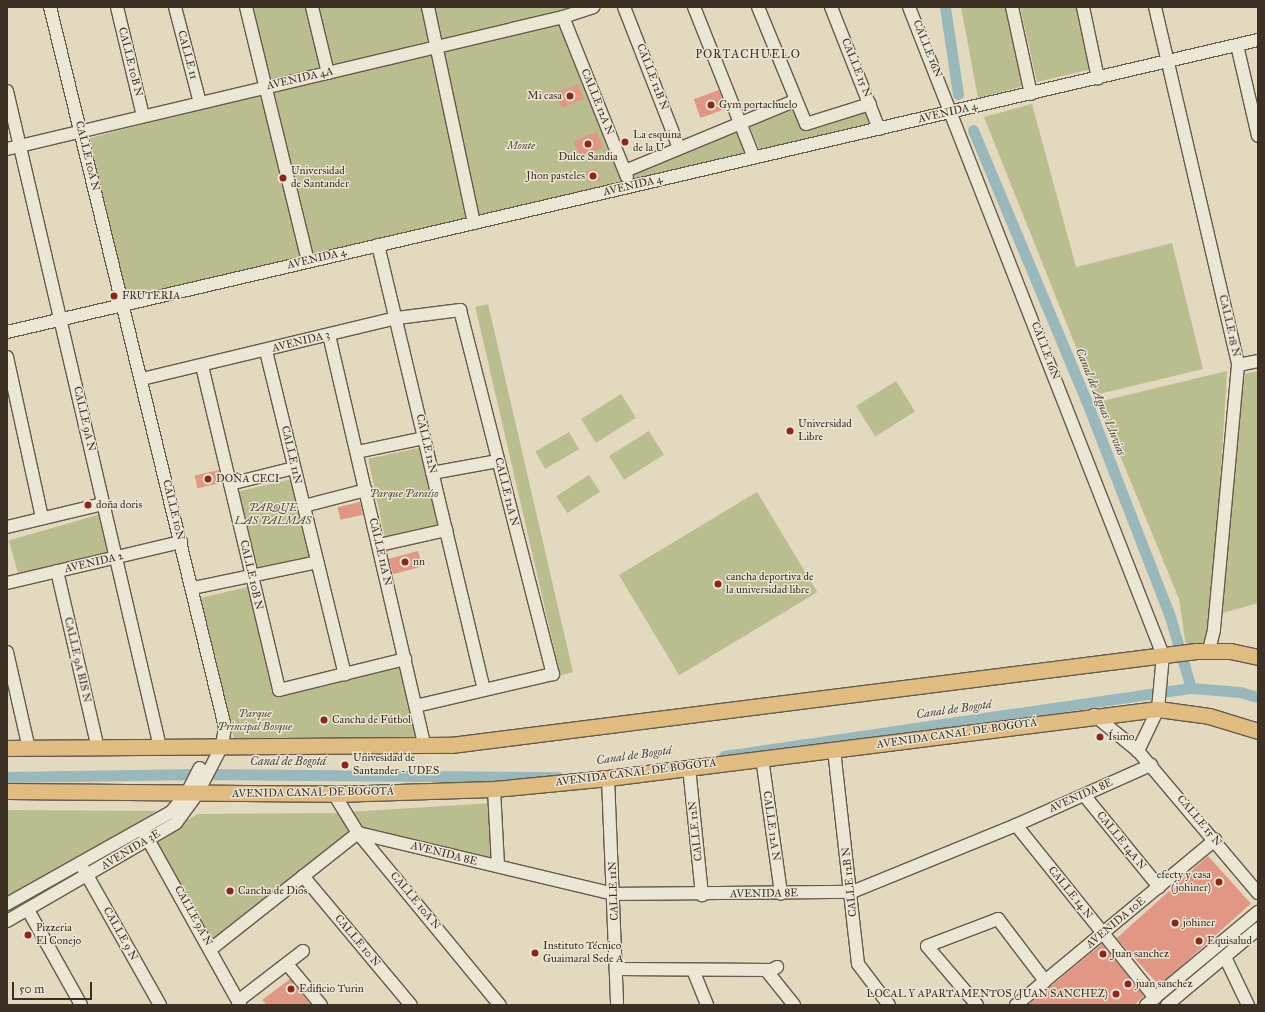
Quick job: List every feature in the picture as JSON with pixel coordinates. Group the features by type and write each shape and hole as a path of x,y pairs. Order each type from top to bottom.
{"main road":[{"path":"7,748 451,746 1166,658 1202,651 1258,657"},
{"name":"AVENIDA CANAL DE BOGOTÁ","path":"7,792 195,787 334,794 494,789 608,778 834,750 1094,715 1159,704 1209,716 1258,732"}],"street":[{"name":"CALLE 10A N","path":"50,7 123,304"},
{"name":"CALLE 10B N","path":"117,7 143,116"},
{"name":"CALLE 11","path":"175,7 200,103"},
{"path":"246,7 308,261"},
{"path":"312,7 328,73"},
{"path":"428,7 474,223"},
{"name":"AVENIDA 4A","path":"7,149 563,17 593,7"},
{"name":"CALLE 12B N","path":"624,7 679,148"},
{"path":"694,7 754,158"},
{"path":"758,7 806,124 870,104"},
{"name":"CALLE 15 N","path":"831,7 879,129"},
{"name":"CALLE 16N","path":"909,7 952,112 1166,658 1159,704"},
{"path":"1012,7 1031,94"},
{"path":"1083,7 1098,78"},
{"name":"CALLE 18 N","path":"1155,7 1238,365 1214,630 1202,651"},
{"name":"CALLE 12A N","path":"563,17 631,187"},
{"name":"AVENIDA 4","path":"7,332 60,318 631,187 1258,40"},
{"path":"1237,45 1258,136"},
{"name":"CALLE 9A N","path":"7,91 160,747"},
{"path":"625,171 796,100"},
{"name":"CALLE 12N","path":"378,245 397,318 432,473 484,690"},
{"name":"CALLE 10N","path":"123,304 223,715 225,727 216,746"},
{"name":"CALLE 12A N","path":"460,310 553,674 484,690"},
{"name":"AVENIDA 3","path":"142,380 397,318 460,310"},
{"name":"CALLE 11A N","path":"329,335 425,746"},
{"name":"CALLE 11N","path":"266,351 345,675"},
{"path":"7,357 42,518"},
{"path":"1238,365 1258,361"},
{"name":"CALLE 10B N","path":"202,366 279,690 345,675"},
{"path":"357,452 424,438"},
{"path":"432,473 498,461"},
{"path":"230,484 294,468"},
{"path":"304,506 366,490"},
{"path":"7,527 103,504"},
{"path":"379,545 446,530"},
{"name":"AVENIDA 2","path":"7,583 181,542"},
{"path":"193,588 317,562"},
{"name":"CALLE 9A BIS N","path":"57,571 98,748"},
{"path":"7,652 29,749"},
{"path":"345,675 405,660"},
{"path":"416,706 484,690"},
{"path":"1138,750 1159,704"},
{"name":"CALLE 15 N","path":"1094,715 1138,750 1258,893"},
{"name":"AVENIDA 3E","path":"7,921 150,840 176,823 216,746"},
{"name":"CALLE 12B N","path":"834,750 852,892 858,964 888,1005"},
{"name":"CALLE 12A N","path":"762,758 781,894"},
{"name":"AVENIDA 8E","path":"358,833 614,894 702,895 852,892 1016,825 1151,765"},
{"name":"CALLE 12N","path":"689,768 702,895"},
{"name":"CALLE 11N","path":"608,778 617,969 617,1005"},
{"name":"AVENIDA 3E","path":"7,904 142,830 171,812 195,787"},
{"path":"494,789 498,866"},
{"name":"CALLE 10A N","path":"334,794 358,833 500,1005"},
{"name":"CALLE 14A N","path":"1084,795 1159,887"},
{"name":"CALLE 14 N","path":"1016,825 1103,933 1151,1001"},
{"name":"CALLE 9A N","path":"142,830 150,840 211,949 239,1003"},
{"path":"211,949 358,833"},
{"name":"AVENIDA 10E","path":"1016,1005 1215,840"},
{"name":"CALLE 9 N","path":"81,863 160,1005"},
{"name":"CALLE 10 N","path":"303,876 411,1005"},
{"path":"28,910 81,1005"},
{"path":"1151,1001 1258,912"},
{"path":"978,1005 927,946 998,920 1045,981"},
{"path":"1167,1005 1258,929"},
{"path":"239,1003 303,951"},
{"path":"1225,957 1248,1005"},
{"path":"287,964 321,1005"},
{"path":"617,969 771,969 794,1005"},
{"path":"692,970 707,1005"}],"green space":[{"name":"Monte","path":"242,7 592,7 563,17 631,187 127,305 90,138 263,93"},
{"path":"961,7 1007,7 1024,86 978,98"},
{"path":"1020,7 1078,7 1092,69 1037,82"},
{"path":"799,102 809,126 872,107 879,126 761,153 748,123"},
{"path":"1032,104 1076,267 1172,243 1203,369 1095,395 984,117"},
{"path":"741,126 753,154 634,182 629,172"},
{"path":"488,304 573,672 560,675 475,307"},
{"path":"1227,371 1211,631 1209,641 1203,645 1186,646 1179,599 1098,402"},
{"path":"1258,371 1258,603 1223,613 1237,410 1245,374"},
{"path":"896,381 915,412 875,436 856,406"},
{"path":"621,394 636,418 596,443 581,419"},
{"path":"649,431 664,455 624,480 609,456"},
{"path":"569,432 579,449 545,469 535,452"},
{"name":"Parque Paraíso","path":"423,447 440,529 386,541 368,459"},
{"path":"589,475 600,492 567,513 556,496"},
{"name":"PARQUE LAS PALMAS","path":"292,479 311,560 258,572 239,491"},
{"name":"cancha deportiva de la universidad libre","path":"757,492 817,592 679,675 619,575"},
{"path":"101,514 114,558 21,585 9,540"},
{"name":"Parque Principal Bosque","path":"248,587 274,694 400,666 417,740 237,751 200,598"},
{"path":"493,803 495,861 361,830 348,812"},
{"path":"7,810 157,811 7,900"},
{"name":"Cancha de Dios","path":"341,813 353,832 211,944 154,839 198,814"}],"building":[{"name":"Mi casa","path":"578,84 584,99 562,108 556,93"},
{"name":"Gym portachuelo","path":"719,90 726,109 700,118 694,99"},
{"name":"Dulce Sandia","path":"597,132 603,148 580,157 574,141"},
{"name":"Jhon pasteles","path":"596,168 601,180 590,183 585,172"},
{"name":"DOÑA CECI","path":"219,470 222,483 198,488 195,476"},
{"path":"360,502 363,515 341,520 338,507"},
{"name":"nn","path":"418,551 422,566 393,574 389,559"},
{"path":"1208,856 1251,904 1159,986 1117,938"},
{"path":"1102,944 1144,996 1134,1005 1028,1005"},
{"name":"Edificio Turin","path":"290,979 310,1004 267,1005 262,1000"}],"waterway":[{"name":"Canal de Aguas Lluvias","path":"945,7 958,94"},
{"name":"Canal de Aguas Lluvias","path":"973,130 1086,400 1170,617 1191,688"},
{"name":"Canal de Bogotá","path":"724,756 1191,688 1240,692 1258,697"},
{"name":"Canal de Bogotá","path":"7,777 198,774 558,777"}],"place":[{"name":"Mi casa","path":"570,96"},
{"name":"Gym portachuelo","path":"711,105"},
{"name":"La esquina de la U","path":"625,142"},
{"name":"Dulce Sandia","path":"588,144"},
{"name":"Jhon pasteles","path":"593,176"},
{"name":"Universidad de Santander","path":"283,178"},
{"name":"FRUTERIA","path":"114,296"},
{"name":"Universidad Libre","path":"790,431"},
{"name":"DOÑA CECI","path":"208,479"},
{"name":"doña doris","path":"88,505"},
{"name":"nn","path":"405,562"},
{"name":"cancha deportiva de la universidad libre","path":"718,584"},
{"name":"Cancha de Fútbol","path":"324,720"},
{"name":"Ísimo","path":"1100,737"},
{"name":"Univesidad de Santander - UDES","path":"345,765"},
{"name":"efecty y casa (johiner)","path":"1219,882"},
{"name":"Cancha de Dios","path":"230,891"},
{"name":"johiner","path":"1175,923"},
{"name":"Pizzeria El Conejo","path":"28,935"},
{"name":"Equisalud","path":"1199,941"},
{"name":"Instituto Técnico Guaimaral Sede A","path":"535,953"},
{"name":"Juan sanchez","path":"1103,954"},
{"name":"juan sanchez","path":"1128,984"},
{"name":"Edificio Turin","path":"291,989"},
{"name":"LOCAL Y APARTAMENTOS (JUAN SANCHEZ)","path":"1116,994"}],"district":[{"name":"PORTACHUELO","path":"748,55"}]}
